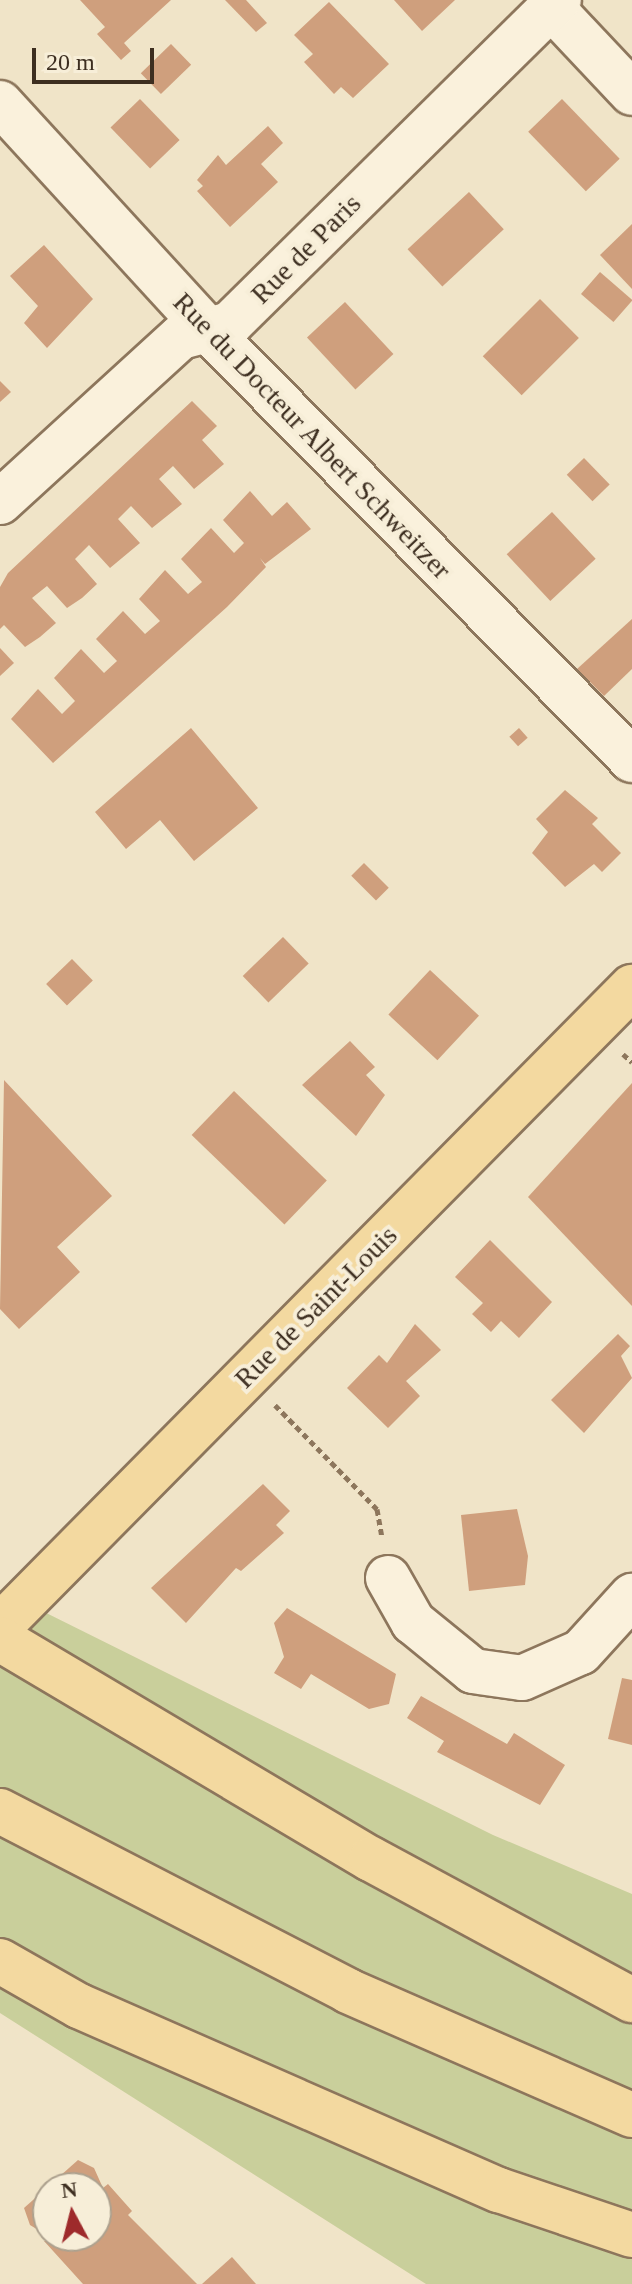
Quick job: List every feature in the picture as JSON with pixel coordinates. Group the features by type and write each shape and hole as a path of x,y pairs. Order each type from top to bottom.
{"main road":[{"name":"Rue de Saint-Louis","path":"0,1626 632,987"},
{"path":"0,1639 371,1859 632,2000"},
{"path":"0,1811 348,1991 632,2115"},
{"path":"0,1961 79,2006 499,2190 632,2235"}],"street":[{"path":"555,4 632,93"},
{"name":"Rue de Paris","path":"0,502 181,337 230,324 555,4"},
{"name":"Rue du Docteur Albert Schweitzer","path":"0,103 208,330 632,760"},
{"path":"388,1578 413,1622 473,1671 522,1678 581,1652 632,1596"}],"path":[{"path":"284,1415 377,1509 388,1578"}],"green space":[{"path":"0,1590 493,1835 632,1894 632,2284 426,2284 0,2013"}],"building":[{"path":"80,0 171,0 124,43 131,51 121,60 97,34 105,27"},
{"path":"225,0 246,0 267,23 256,32"},
{"path":"394,0 455,0 422,31"},
{"path":"329,2 389,64 353,98 341,87 334,94 304,62 313,54 294,35"},
{"path":"171,44 191,65 161,94 141,73"},
{"path":"140,99 180,140 150,168 111,127"},
{"path":"562,99 620,159 586,191 528,132"},
{"path":"268,126 283,143 261,164 278,182 230,227 197,191 203,186 197,180 218,155 226,165"},
{"path":"469,192 504,229 442,287 408,249"},
{"path":"632,224 632,289 600,255"},
{"path":"44,245 93,299 47,348 24,323 38,306 10,276"},
{"path":"600,272 632,300 613,322 581,294"},
{"path":"540,299 579,338 522,395 483,356"},
{"path":"345,302 393,354 355,389 307,337"},
{"path":"0,381 11,392 0,402"},
{"path":"192,401 217,426 202,440 224,464 194,489 173,466 159,479 182,504 152,528 131,506 118,519 140,543 110,568 89,545 75,559 97,584 82,598 67,608 47,586 32,598 56,623 40,637 25,647 4,625 0,629 0,587 8,573"},
{"path":"584,458 610,485 592,501 567,475"},
{"path":"250,491 272,516 287,502 311,529 265,564 260,558 266,567 227,607 53,763 11,719 38,689 62,714 75,701 54,678 81,649 104,673 117,661 96,639 123,611 145,634 160,621 139,599 165,570 188,594 202,582 181,559 211,528 234,553 244,543 223,520"},
{"path":"552,512 596,559 550,601 507,554"},
{"path":"632,619 632,669 604,696 577,669"},
{"path":"0,648 14,663 0,676"},
{"path":"191,728 258,808 194,861 160,820 126,849 95,812"},
{"path":"519,728 528,738 518,746 509,737"},
{"path":"565,790 598,818 592,824 621,853 602,872 594,864 565,887 532,853 548,832 536,819"},
{"path":"364,863 389,888 376,900 351,876"},
{"path":"283,937 309,964 268,1003 243,976"},
{"path":"72,959 93,981 67,1006 46,984"},
{"path":"430,970 479,1016 437,1060 388,1015"},
{"path":"350,1041 375,1067 366,1075 385,1095 356,1136 302,1085"},
{"path":"4,1080 112,1196 57,1247 80,1272 19,1329 0,1309"},
{"path":"632,1083 632,1306 528,1197"},
{"path":"234,1091 327,1181 284,1224 192,1135"},
{"path":"490,1240 552,1302 519,1338 501,1321 491,1332 472,1314 483,1303 455,1277"},
{"path":"415,1324 441,1350 406,1381 420,1396 388,1428 347,1388 379,1355 387,1363"},
{"path":"618,1334 630,1346 621,1356 632,1378 584,1433 551,1400"},
{"path":"263,1484 290,1511 276,1525 284,1533 241,1571 236,1568 186,1623 151,1588"},
{"path":"517,1509 528,1556 525,1585 469,1591 461,1515"},
{"path":"287,1608 396,1674 389,1704 369,1709 311,1674 301,1689 274,1673 284,1657 274,1623"},
{"path":"622,1678 632,1680 632,1745 608,1739"},
{"path":"421,1696 507,1744 514,1733 565,1765 540,1805 437,1752 444,1741 407,1718"},
{"path":"78,2160 96,2172 64,2172"},
{"path":"112,2188 132,2211 128,2215 197,2284 83,2284 54,2252 112,2252"},
{"path":"32,2201 32,2226 30,2225 24,2208"},
{"path":"232,2257 256,2284 202,2284"}]}
